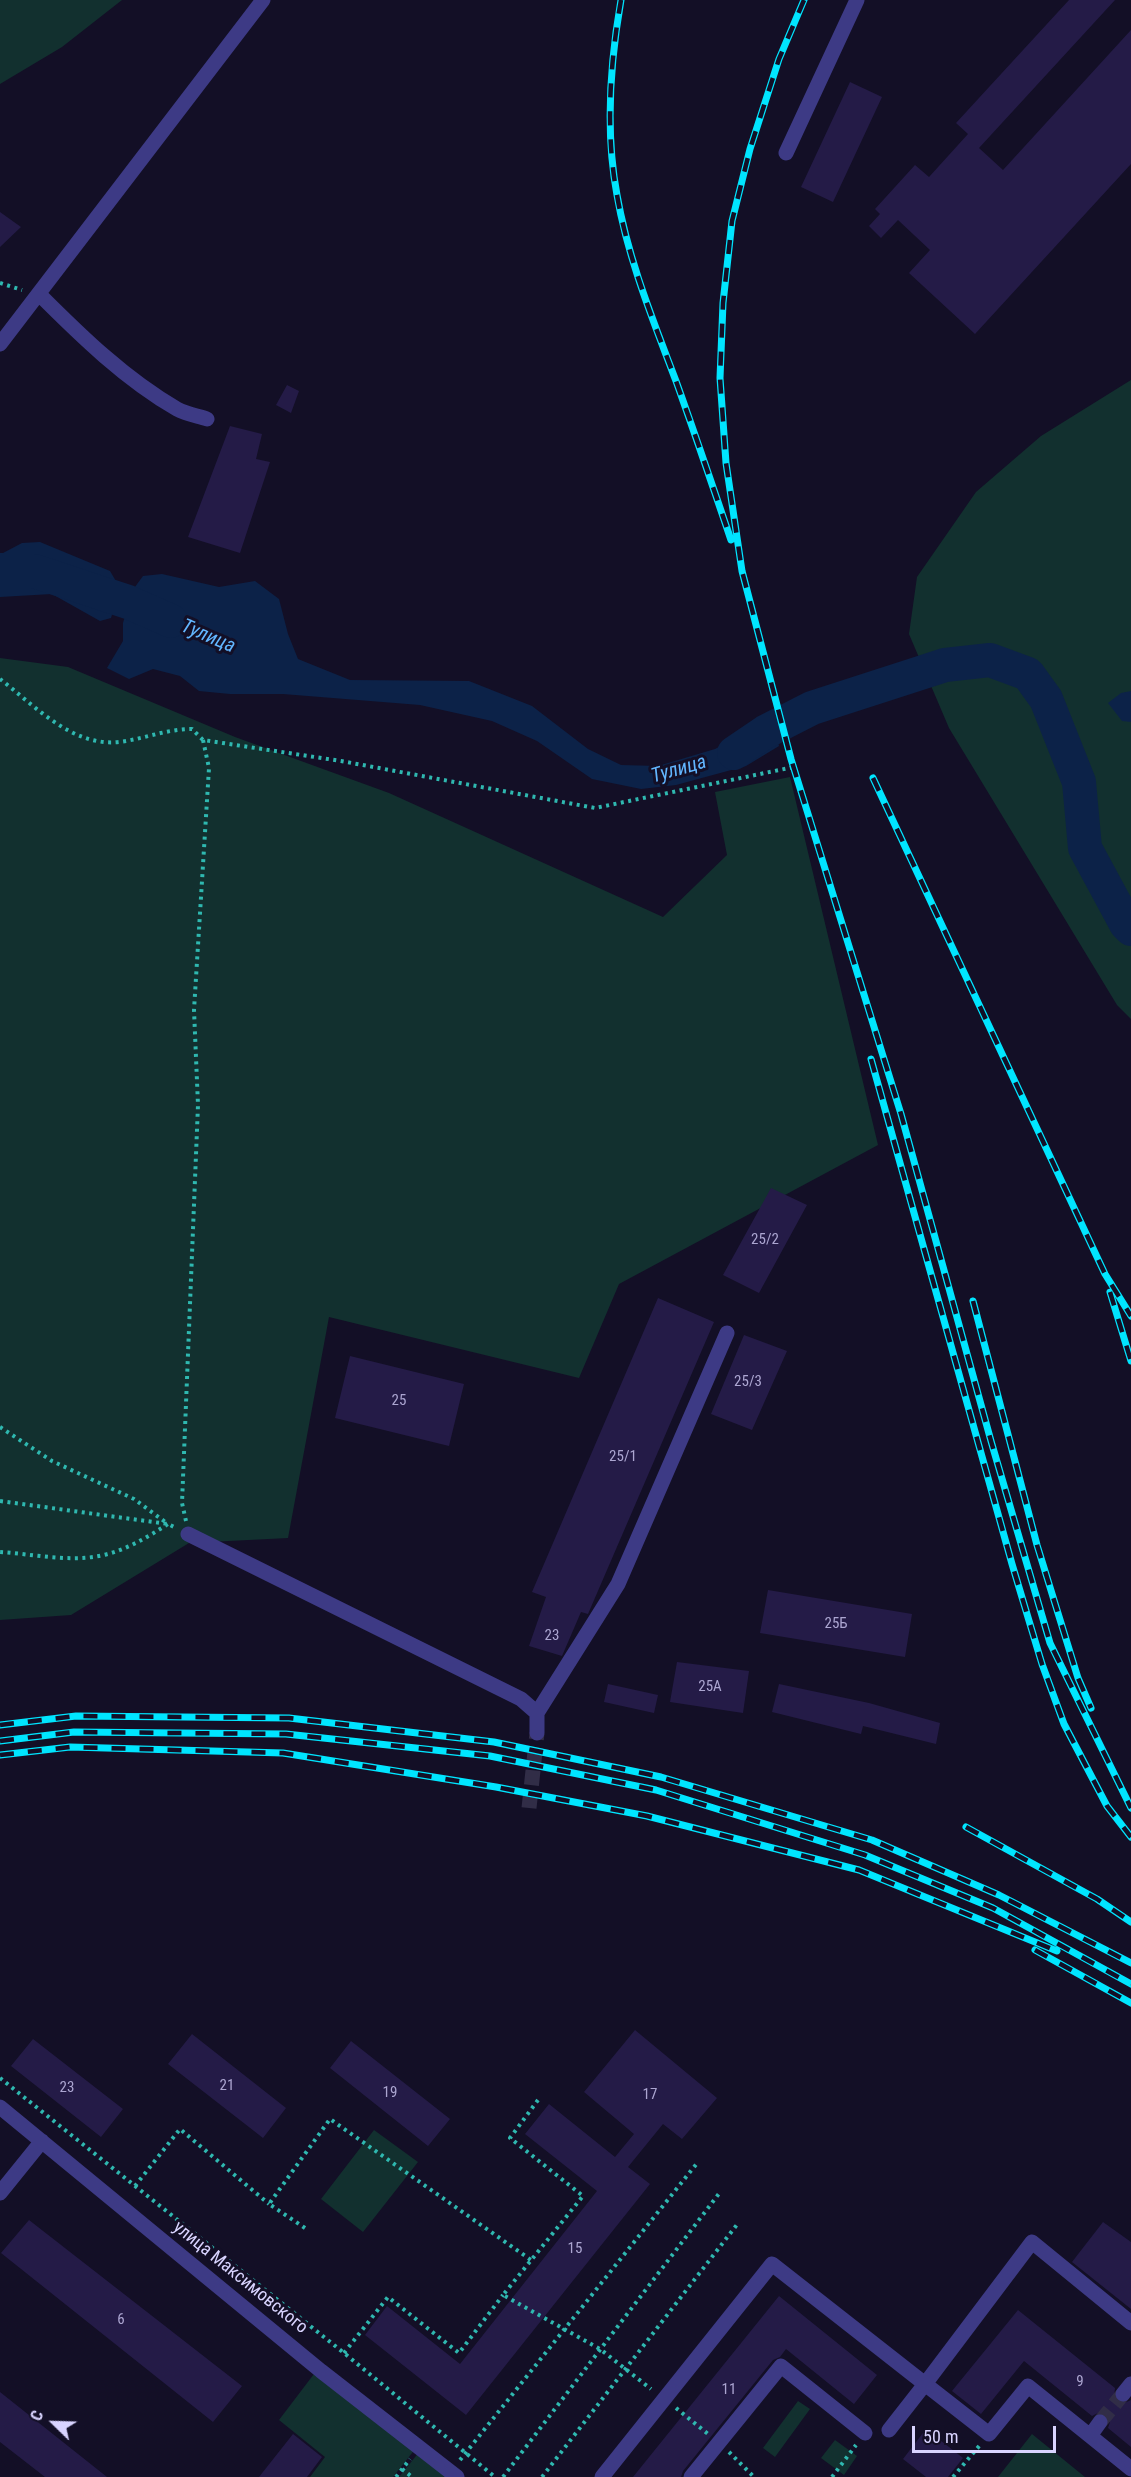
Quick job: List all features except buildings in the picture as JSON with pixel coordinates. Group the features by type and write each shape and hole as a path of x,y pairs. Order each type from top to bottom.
{"street":[{"path":"0,344 263,0"},
{"path":"786,153 857,0"},
{"path":"39,294 86,341 127,375 178,410 207,419"},
{"path":"537,1733 537,1713 618,1584 727,1333"},
{"path":"188,1534 521,1699 537,1713"},
{"name":"улица Максимовского","path":"0,2107 321,2371 454,2475"},
{"path":"0,2193 42,2141"},
{"path":"889,2430 1032,2242 1131,2323"},
{"path":"602,2477 772,2264 989,2434 1028,2386 1131,2469"},
{"path":"692,2477 781,2366 865,2433"},
{"path":"1090,2436 1100,2422"}],"path":[{"path":"0,679 60,726 89,739 118,742 176,729 192,729 203,740 209,768 194,1010 198,1106 182,1503 188,1534"},
{"path":"203,740 341,761 595,808 794,766"},
{"path":"0,1427 52,1461 134,1499 168,1524 188,1534"},
{"path":"0,1501 168,1524"},
{"path":"0,1552 68,1557 99,1556 136,1544 168,1524"},
{"path":"0,2078 495,2477"},
{"path":"344,2353 388,2297 459,2353 583,2196 510,2138 538,2100"},
{"path":"269,2204 330,2119 531,2260"},
{"path":"135,2186 180,2129 269,2204 305,2228"},
{"path":"454,2475 466,2453 698,2162"},
{"path":"502,2477 721,2192"},
{"path":"542,2477 739,2222"},
{"path":"503,2295 600,2349 719,2443 754,2477"},
{"path":"953,2477 989,2434"},
{"path":"402,2469 412,2477"}],"green space":[{"path":"0,0 122,0 62,47 0,84"},
{"path":"1131,380 1131,1019 1117,1005 949,728 909,634 917,577 976,492 1041,436"},
{"path":"0,658 68,667 235,737 389,793 663,917 727,855 715,792 790,777 878,1145 619,1284 579,1378 329,1317 288,1538 189,1543 71,1615 0,1620"},
{"path":"374,2130 418,2162 363,2232 321,2199"},
{"path":"317,2370 416,2448 393,2477 310,2477 325,2457 279,2420"},
{"path":"798,2401 810,2409 775,2457 763,2448"},
{"path":"1032,2434 1085,2477 998,2477"},
{"path":"835,2440 857,2456 844,2475 821,2458"},
{"path":"420,2451 452,2477 399,2477"}],"water":[{"path":"40,542 110,571 120,588 111,618 100,621 52,594 0,597 0,553 22,543"},
{"path":"162,574 219,587 255,581 279,599 288,634 298,659 350,680 469,681 532,706 588,749 621,765 658,766 715,749 772,719 779,746 746,766 676,785 641,789 592,779 537,741 492,721 420,705 283,694 230,694 199,691 180,676 153,669 129,679 107,668 123,641 123,623 132,591 143,576"},
{"path":"1131,691 1131,722 1122,721 1108,703 1121,693"}],"waterway":[{"name":"Тулица","path":"0,571 34,571 128,602 171,621"},
{"name":"Тулица","path":"734,753 765,732 812,708 945,665 990,660 1028,674 1046,699 1079,782 1085,848 1126,924 1131,929"}],"tunnel":[{"path":"529,1808 537,1733"},
{"path":"1100,2422 1123,2394"}],"railway":[{"path":"621,0 610,97 611,146 617,195 642,289 731,540"},
{"path":"804,0 779,59 750,149 732,221 723,303 720,378 726,463 742,571 791,759 901,1114 991,1441 1050,1643 1131,1808"},
{"path":"873,778 1105,1274 1131,1316"},
{"path":"871,1059 1042,1664 1064,1724 1107,1806 1131,1837"},
{"path":"1110,1292 1131,1361"},
{"path":"973,1301 1037,1545 1078,1678 1091,1708"},
{"path":"0,1725 76,1716 289,1718 494,1742 661,1777 872,1840 999,1895 1131,1963"},
{"path":"0,1741 74,1732 286,1734 490,1756 656,1790 865,1855 993,1908 1131,1984"},
{"path":"0,1755 70,1747 283,1753 496,1787 647,1816 859,1870 1057,1951"},
{"path":"966,1827 1097,1899 1131,1922"},
{"path":"1035,1950 1131,2003"}]}
